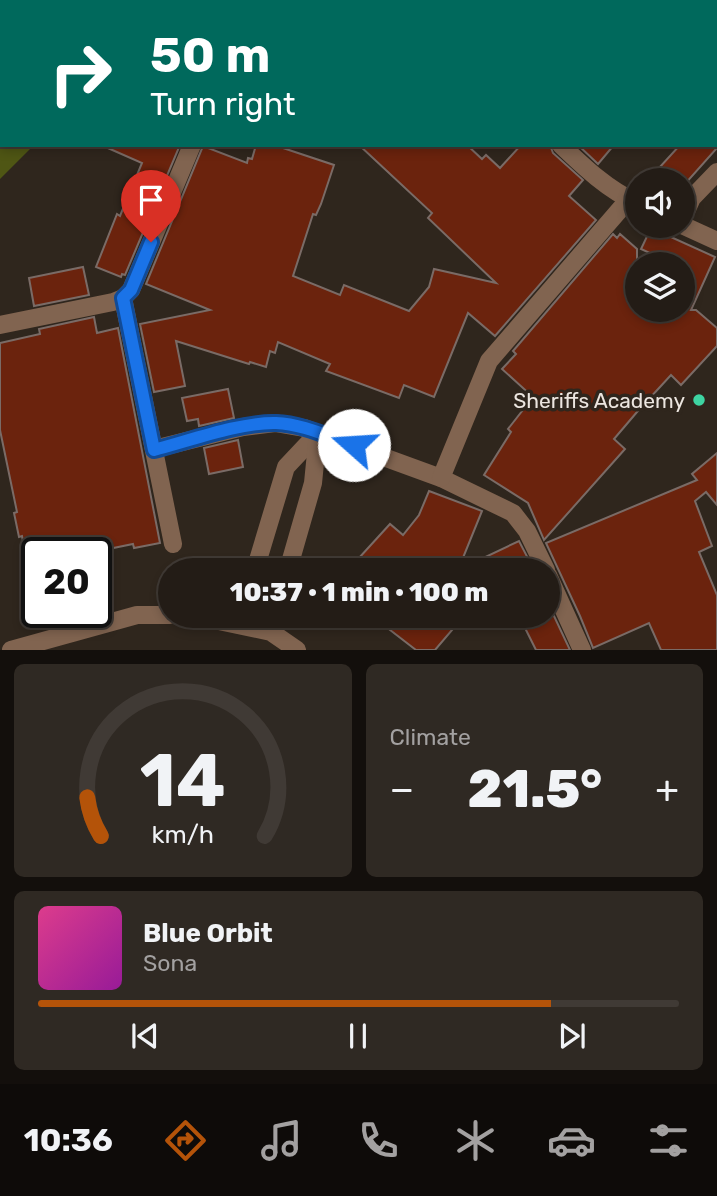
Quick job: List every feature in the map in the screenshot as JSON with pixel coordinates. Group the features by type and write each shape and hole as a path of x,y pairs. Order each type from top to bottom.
{"street":[{"path":"0,325 123,298 131,290 191,147"},
{"path":"563,147 597,178 625,196"},
{"path":"695,195 717,172"},
{"path":"441,478 489,361 625,210"},
{"path":"695,230 717,242"},
{"path":"123,298 173,544"},
{"path":"154,450 243,427 275,423 304,428 441,478 513,513 527,531 539,558"},
{"path":"259,558 286,467 318,433"},
{"path":"291,558 313,483 318,433"},
{"path":"560,601 582,650"},
{"path":"11,650 137,615 158,615"},
{"path":"277,628 297,650"}],"green space":[{"path":"0,147 32,147 0,179"}],"building":[{"path":"106,147 179,147 125,275 122,274 121,277 96,267 117,214 120,216 142,163"},
{"path":"203,147 247,163 248,158 252,159 255,147 280,147 334,165 321,204 316,215 313,214 293,276 340,295 344,285 409,311 429,287 434,269 496,283 428,218 432,213 361,147 469,147 482,159 486,155 500,168 519,147 551,147 553,153 583,180 569,196 596,220 495,336 468,313 434,397 404,385 399,398 326,371 330,364 278,342 275,353 270,351 266,367 176,341 185,386 154,392 140,324 210,310 146,284"},
{"path":"580,147 612,147 598,164"},
{"path":"678,147 717,148 695,173 695,168 659,168"},
{"path":"613,234 617,238 620,234 637,252 625,252 625,322 695,322 696,310 717,328 717,346 681,385 671,375 637,412 614,439 625,449 544,540 528,503 484,475 511,432 508,429 533,397 502,369 516,354 513,351"},
{"path":"646,238 673,238 715,257 695,301 695,252 648,252 641,249"},
{"path":"83,267 89,295 34,306 29,278"},
{"path":"94,317 97,333 118,328 160,543 134,548 133,544 112,548 112,537 19,537 14,513 17,512 0,430 0,343 40,334 39,329"},
{"path":"228,389 234,418 199,426 198,419 187,421 182,398"},
{"path":"238,440 243,467 209,474 204,448"},
{"path":"717,453 717,505 706,492 695,501 712,546 699,552 717,595 717,650 661,650 649,623 593,648 560,573 560,558 553,558 546,543 697,480 692,474"},
{"path":"429,491 482,511 463,558 359,558 390,524 403,535 419,515"},
{"path":"519,541 528,558 483,558"},
{"path":"388,628 454,628 435,650 416,650"},
{"path":"525,628 560,628 570,650 536,650"}],"place":[{"name":"Sheriffs Academy","path":"699,400"}],"route":[{"path":"151,242 131,290 123,298 154,450 243,427 275,423 304,428 354,445"}]}
